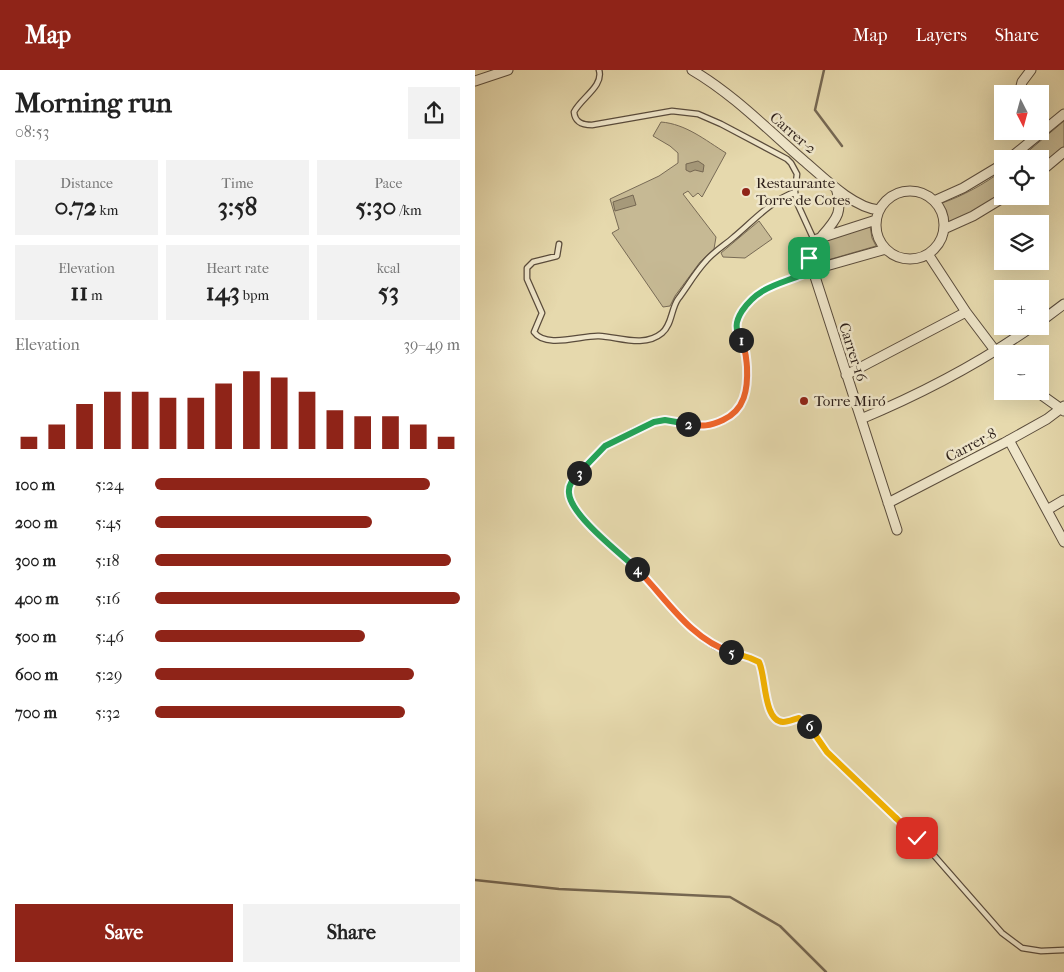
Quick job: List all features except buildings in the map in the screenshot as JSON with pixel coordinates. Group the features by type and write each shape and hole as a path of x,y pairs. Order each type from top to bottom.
{"street":[{"path":"475,81 508,70"},
{"name":"Carrer-2","path":"692,70 723,91 836,188 858,202 879,210"},
{"path":"1021,85 1031,70"},
{"path":"1049,126 1064,114"},
{"path":"1020,150 1032,140"},
{"path":"1049,164 1064,152"},
{"path":"934,201 963,188 994,169"},
{"path":"818,238 836,219 840,204 836,188"},
{"path":"904,192 915,192 925,195 934,201 942,214 944,229 937,247 928,254 918,258 906,259 895,256 879,241 876,231 876,220 879,210 894,195 904,192"},
{"path":"944,229 973,216 994,203"},
{"path":"818,238 876,220"},
{"name":"Carrer-16","path":"818,238 809,252 812,270 897,530"},
{"path":"812,270 886,249"},
{"path":"861,419 910,397 994,351 928,254"},
{"path":"1049,315 1064,304"},
{"path":"846,375 967,312"},
{"path":"1003,345 1019,335"},
{"path":"1049,399 1063,409"},
{"name":"Carrer-8","path":"888,503 1009,440 1063,409"},
{"path":"1009,440 1064,542"},
{"path":"1047,510 1064,500"}],"lane":[{"path":"599,70 601,76 599,81 574,112 576,120 584,125 672,111 698,114 715,121 787,159 797,174 795,192 799,209 818,238"},
{"path":"559,244 557,256 533,262 527,268 527,279 542,313 534,332 537,337 543,340 599,336 632,340 651,339 661,334 667,327 677,301 705,262 780,199 795,192"},
{"path":"812,270 765,288 751,299 738,318 736,328 745,346 747,374 744,398 736,412 719,422 705,427 658,420 615,440 601,449 573,479 569,487 569,498 594,530 646,578 697,634 716,647 759,662 763,671 763,683 768,703 775,718 782,722 799,718 808,724 827,752 931,852 1002,933 1022,948 1041,951 1064,950"}],"shaded area":[{"path":"1064,121 1064,149 1049,160 1049,150 1030,150 1042,140 1049,140 1049,134"},
{"path":"661,122 687,129 726,153 702,197 698,193 693,197 688,191 683,194 716,237 714,249 700,262 675,296 670,306 663,307 612,233 619,229 610,199 659,176 678,163 678,153 653,136"},
{"path":"698,161 704,165 703,172 695,170 690,172 686,170 686,164"},
{"path":"994,176 994,200 948,224 942,203 958,197"},
{"path":"633,195 636,205 615,211 613,202"},
{"path":"759,221 772,239 745,258 723,257 721,253"},
{"path":"870,226 872,238 876,246 814,264 812,259 816,243"}],"waterway":[{"path":"824,70 815,110 842,146"},
{"path":"475,880 559,889 730,897 780,926 826,972"}],"place":[{"name":"Restaurante Torre de Cotes","path":"746,192"},
{"name":"Torre Miró","path":"804,401"}],"route":[{"path":"809,258 812,270 765,288 751,299 736,321 737,332 745,346 747,374 744,398 736,412 714,425 705,427 658,420 615,440 601,449 573,479 569,487 569,498 594,530 646,578 697,634 716,647 759,662 763,671 763,683 768,703 775,718 782,722 799,718 808,724 827,752 917,838"}]}
